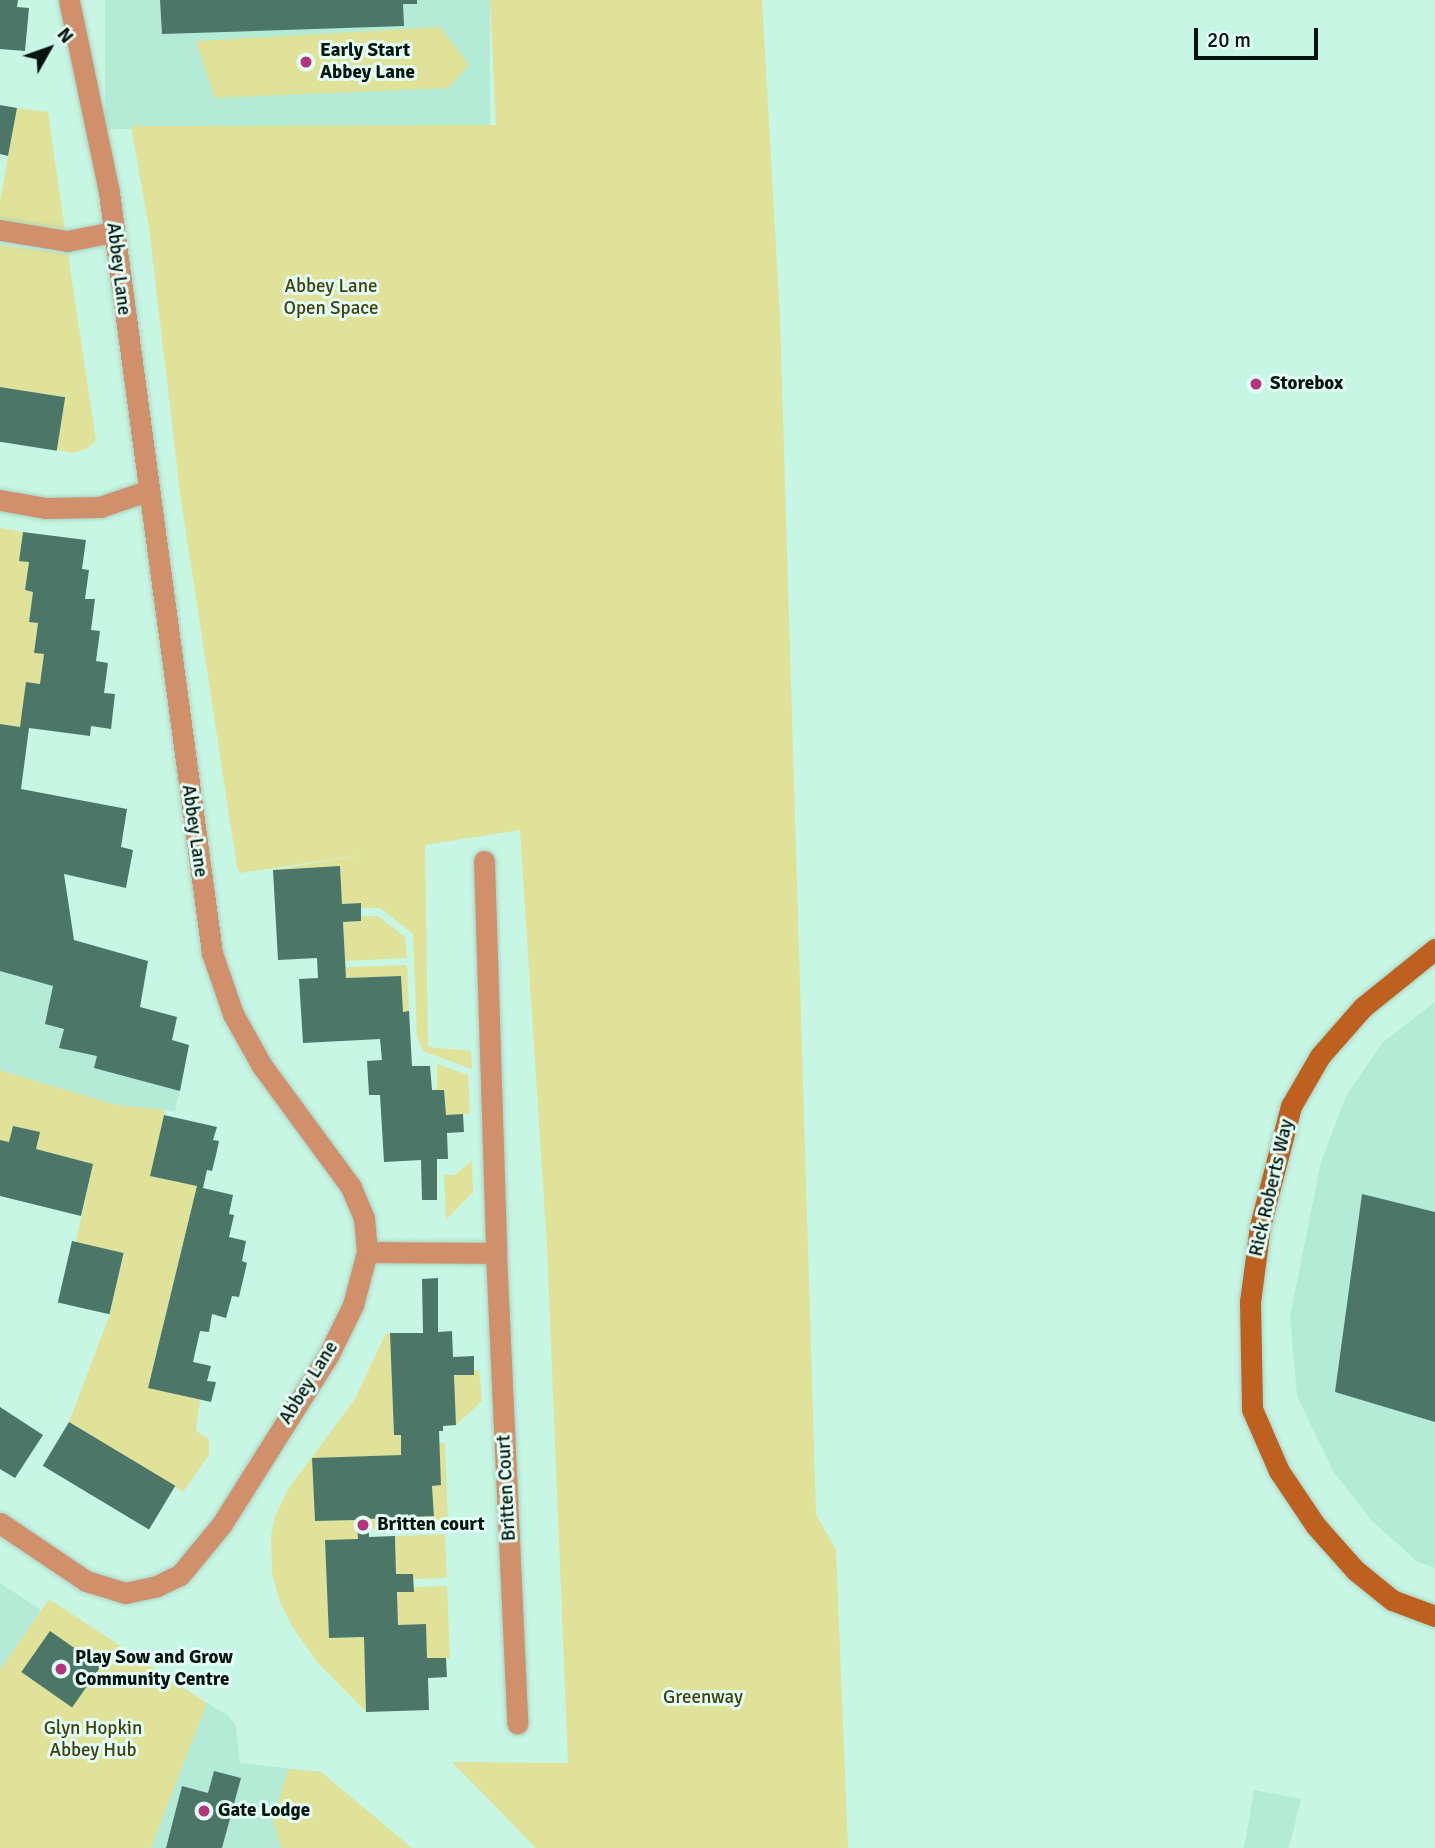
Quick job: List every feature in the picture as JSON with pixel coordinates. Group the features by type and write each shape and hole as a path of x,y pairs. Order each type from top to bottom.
{"street":[{"name":"Abbey Lane","path":"0,1523 86,1581 125,1593 157,1586 180,1575 222,1524 329,1354 353,1305 367,1252 364,1218 351,1187 262,1066 233,1014 212,953 147,491 109,192 69,0"},
{"path":"0,230 66,241 113,232"},
{"path":"0,500 46,508 100,507 147,491"},
{"name":"Britten Court","path":"484,861 496,1253 517,1724"},
{"name":"Rick Roberts Way","path":"1435,949 1363,1007 1320,1056 1291,1106 1260,1226 1250,1302 1250,1341 1252,1409 1279,1471 1309,1515 1355,1570 1392,1600 1435,1616"},
{"path":"367,1252 496,1253"}],"shaded area":[{"name":"Early Start Abbey Lane","path":"105,0 490,0 490,129 105,129"},
{"path":"0,785 77,962 139,1007 177,1017 172,1040 189,1045 175,1111 116,1105 0,1070"},
{"path":"1435,1002 1435,1568 1418,1562 1372,1521 1333,1471 1297,1396 1290,1317 1321,1162 1346,1096 1383,1042"},
{"path":"0,1583 41,1610 0,1670"},
{"path":"207,1703 229,1716 236,1726 240,1763 321,1772 412,1848 151,1848"},
{"path":"1254,1790 1301,1799 1289,1848 1244,1848"}],"green space":[{"name":"Greenway","path":"490,0 762,0 780,318 816,1514 836,1550 848,1848 536,1848 452,1762 568,1763 547,1246 520,830 425,845 428,1047 471,1051 472,1069 423,1051 417,1036 413,934 380,908 360,908 360,903 342,904 340,866 273,870 366,854 240,873 237,867 181,500 149,228 131,126 496,125"},
{"path":"440,27 469,65 448,88 215,98 196,41"},
{"path":"17,108 48,112 65,230 0,223 0,201"},
{"path":"0,245 68,254 96,441 86,449 74,453 57,450 65,397 0,387"},
{"path":"0,528 23,532 19,560 29,562 25,590 33,592 29,621 38,623 34,653 44,654 40,684 20,727 0,724"},
{"path":"361,916 378,916 405,937 407,958 345,961 343,922 361,921"},
{"path":"407,965 409,1011 403,1012 400,976 346,978 345,967"},
{"path":"437,1064 468,1075 470,1114 446,1115 444,1090 437,1090"},
{"path":"0,1070 116,1105 165,1110 150,1176 197,1186 148,1387 200,1400 196,1431 209,1439 209,1455 183,1492 69,1422 110,1314 124,1253 76,1242 93,1164 36,1149 39,1132 13,1126 9,1142 0,1140"},
{"path":"472,1161 473,1192 446,1220 444,1175 455,1175"},
{"path":"390,1333 394,1435 401,1435 401,1455 312,1459 315,1521 357,1520 358,1539 325,1541 329,1638 364,1637 366,1712 317,1662 292,1626 279,1600 272,1572 271,1536 275,1516 288,1489 355,1399 385,1335"},
{"path":"474,1370 479,1370 482,1401 456,1425 454,1375 474,1375"},
{"path":"439,1443 445,1443 448,1526 368,1529 368,1519 434,1516 432,1486 441,1485"},
{"path":"445,1534 447,1578 414,1579 413,1574 396,1574 395,1536"},
{"path":"447,1586 450,1658 427,1658 425,1624 398,1625 397,1592 413,1592 414,1587"},
{"name":"Glyn Hopkin Abbey Hub","path":"49,1599 207,1703 151,1848 0,1848 0,1670"},
{"path":"288,1769 321,1772 412,1848 281,1848 273,1820"}],"building":[{"path":"0,0 18,0 17,7 29,8 25,51 0,49"},
{"path":"160,0 417,0 417,4 403,4 404,26 162,34"},
{"path":"0,105 17,108 8,156 0,154"},
{"path":"0,387 65,397 57,451 0,442"},
{"path":"23,532 86,540 82,569 89,570 85,599 95,599 91,630 100,631 96,661 108,663 104,693 115,694 111,729 91,726 90,736 29,728 21,789 127,809 121,847 133,850 126,888 64,874 74,940 148,961 140,1007 177,1017 172,1040 189,1045 180,1091 94,1068 97,1056 59,1048 64,1029 45,1024 53,986 0,971 0,724 20,727 26,682 40,684 44,654 34,653 38,623 29,622 33,592 25,590 29,562 19,561"},
{"path":"340,866 342,904 361,903 361,921 343,922 346,978 401,976 403,1012 409,1011 412,1066 430,1066 432,1090 444,1090 446,1115 463,1114 464,1132 447,1133 448,1159 437,1159 437,1200 422,1200 421,1160 384,1162 380,1095 369,1095 367,1061 382,1060 380,1039 303,1043 299,979 318,978 317,958 278,960 273,870"},
{"path":"164,1115 217,1127 213,1140 219,1141 216,1155 212,1171 207,1170 203,1188 233,1195 229,1214 234,1215 229,1237 246,1241 242,1261 247,1263 239,1297 232,1296 226,1318 212,1314 209,1332 200,1331 193,1362 211,1366 207,1381 216,1382 211,1402 148,1388 197,1186 150,1176"},
{"path":"13,1126 40,1132 36,1149 93,1164 81,1216 0,1196 0,1140 9,1142"},
{"path":"1362,1194 1435,1212 1435,1422 1335,1392"},
{"path":"72,1241 124,1253 109,1314 58,1302"},
{"name":"Britten court","path":"438,1278 438,1332 452,1331 453,1357 474,1356 474,1375 454,1375 456,1425 443,1426 443,1431 439,1431 441,1485 432,1486 434,1516 368,1519 369,1537 395,1536 396,1574 413,1574 414,1592 397,1592 398,1625 426,1624 427,1658 446,1658 447,1677 428,1678 429,1710 366,1712 364,1637 329,1638 325,1540 358,1539 357,1520 315,1521 312,1458 401,1455 401,1435 394,1435 390,1333 423,1333 422,1279"},
{"path":"0,1407 43,1435 15,1478 0,1469"},
{"path":"69,1422 175,1486 149,1530 43,1466"},
{"name":"Play Sow and Grow Community Centre","path":"50,1631 101,1667 72,1708 21,1672"},
{"name":"Gate Lodge","path":"214,1771 241,1778 222,1848 166,1848 182,1786 208,1793"}],"place":[{"name":"Early Start Abbey Lane","path":"306,62"},
{"name":"Storebox","path":"1256,384"},
{"name":"Britten court","path":"363,1525"},
{"name":"Play Sow and Grow Community Centre","path":"61,1669"},
{"name":"Gate Lodge","path":"204,1811"}],"park label":[{"name":"Abbey Lane Open Space","path":"331,298"}]}
